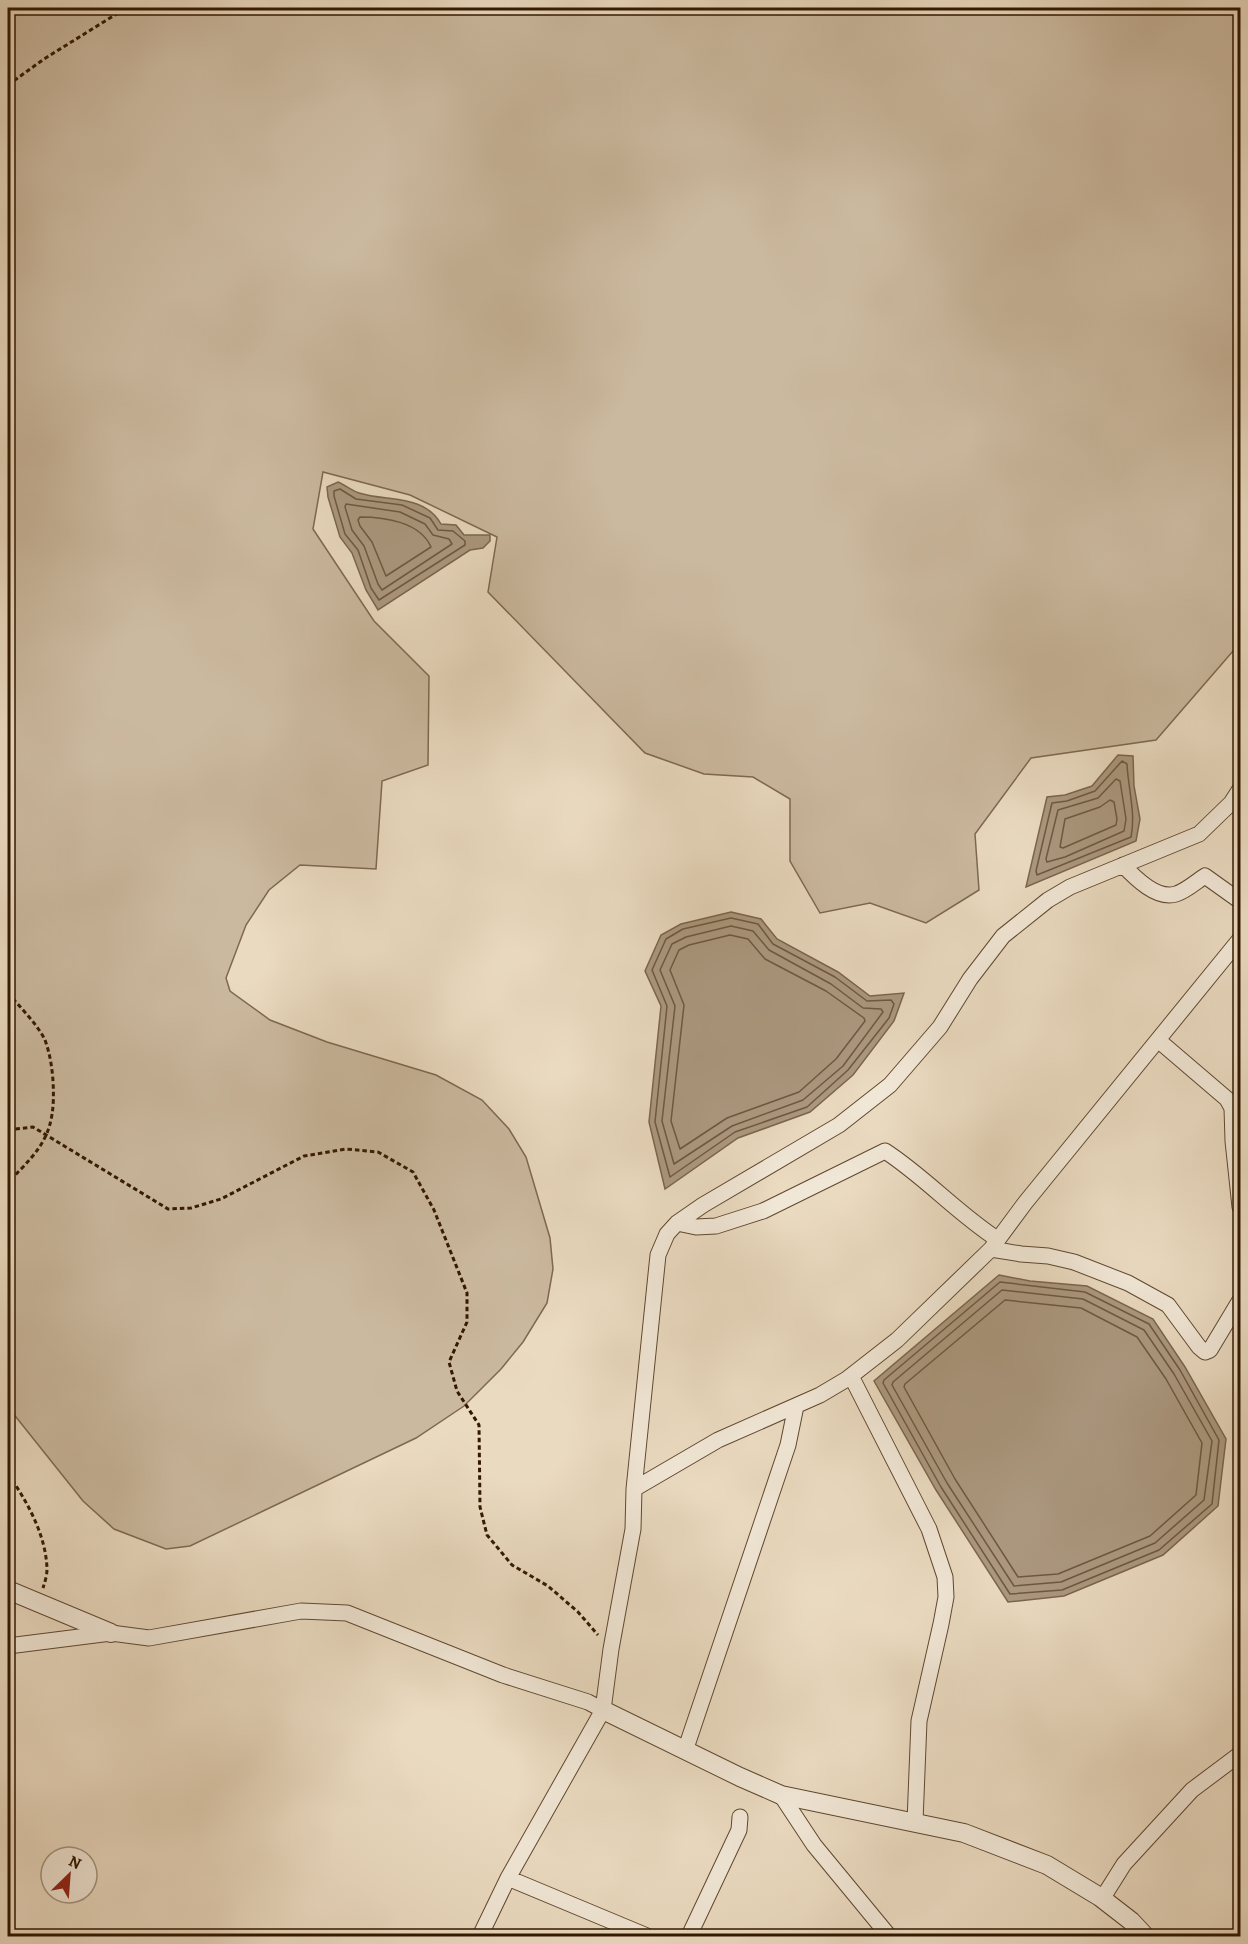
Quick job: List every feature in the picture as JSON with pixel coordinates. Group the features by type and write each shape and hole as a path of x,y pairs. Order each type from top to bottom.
{"street":[{"path":"480,1936 508,1878 603,1710 611,1649 633,1529 634,1489 658,1255 667,1234 677,1223 703,1205 839,1125 890,1085 940,1027 970,979 1003,936 1048,900 1070,887 1199,834 1231,803 1240,789"},
{"path":"1123,866 1137,880 1160,893 1176,894 1205,876 1240,902"},
{"path":"634,1489 718,1440 820,1395 851,1376 897,1340 994,1244 1240,939"},
{"path":"1158,1041 1227,1099 1232,1108 1240,1208"},
{"path":"677,1223 696,1227 716,1226 763,1211 885,1151 903,1162 977,1226 994,1244 1021,1254 1048,1256 1074,1262 1128,1283 1168,1305 1205,1352 1210,1350 1240,1300"},
{"path":"851,1376 929,1529 945,1577 946,1597 919,1721 915,1822"},
{"path":"685,1751 788,1445 796,1406"},
{"path":"8,1590 111,1633"},
{"path":"8,1646 111,1633 149,1638 301,1611 347,1613 503,1675 588,1702 685,1751 781,1795 964,1833 1047,1865 1102,1899 1131,1921 1145,1936"},
{"path":"1102,1899 1124,1864 1192,1790 1240,1754"},
{"path":"781,1795 814,1845 889,1936"},
{"path":"689,1936 739,1830 740,1817"},
{"path":"508,1878 647,1936"}],"path":[{"path":"8,85 44,59 126,8"},
{"path":"8,993 44,1038 52,1063 54,1100 51,1125 46,1135 30,1160 8,1182"},
{"path":"8,1130 33,1127 168,1209 191,1208 221,1199 304,1156 346,1149 378,1152 413,1172 434,1210 467,1293 468,1322 449,1362 457,1391 479,1425 480,1507 487,1535 512,1565 548,1586 578,1612 611,1649"},
{"path":"8,1474 21,1493 41,1536 47,1570 40,1605"}],"shaded area":[{"path":"8,8 1240,8 1240,643 1156,740 1031,758 975,834 979,890 926,923 870,903 820,913 790,861 790,799 753,777 704,774 645,753 488,592 497,537 410,495 323,472 313,529 374,621 429,676 428,765 382,781 376,869 300,865 269,890 246,925 226,978 230,991 270,1020 327,1042 436,1075 482,1100 509,1129 526,1157 550,1238 553,1269 547,1303 523,1342 501,1369 464,1406 416,1438 190,1546 166,1549 114,1529 83,1501 8,1407"}],"water":[{"path":"338,482 354,491 370,496 415,503 434,514 441,524 456,525 464,535 490,535 490,541 483,548 470,550 378,610 366,590 352,553 340,537 327,487"},
{"path":"1118,755 1133,756 1134,786 1140,819 1136,841 1026,887 1047,797 1065,795 1092,786"},
{"path":"731,912 761,919 777,939 838,972 870,996 904,993 894,1021 853,1075 810,1112 738,1138 665,1189 649,1122 661,1006 645,971 661,935 681,924"},
{"path":"999,1275 1030,1281 1087,1286 1153,1319 1185,1367 1226,1439 1218,1506 1163,1555 1064,1596 1008,1602 936,1490 874,1381"}]}
